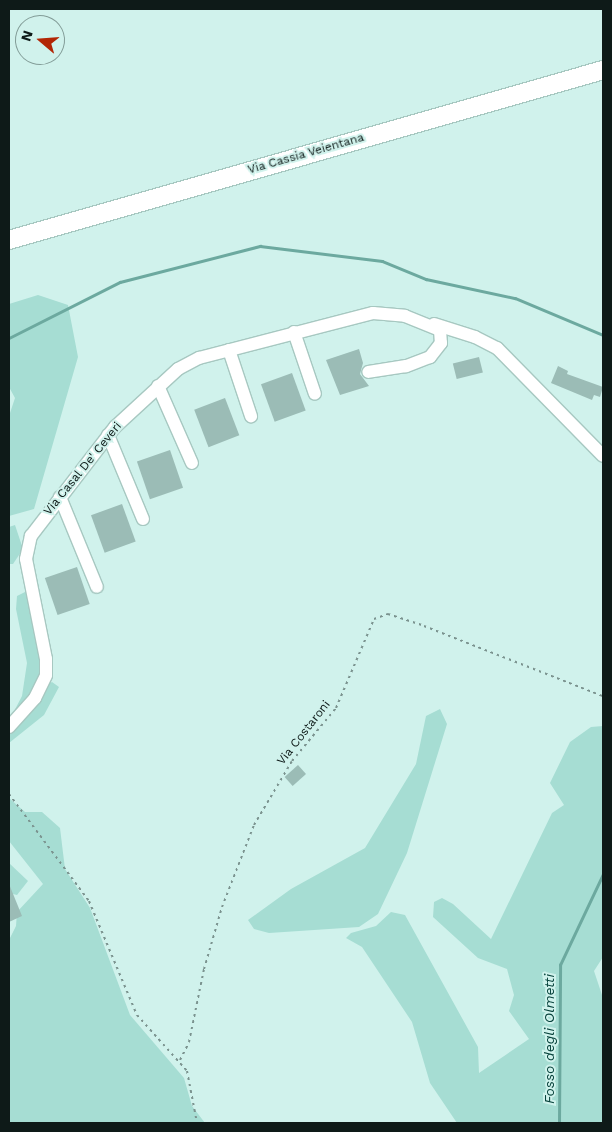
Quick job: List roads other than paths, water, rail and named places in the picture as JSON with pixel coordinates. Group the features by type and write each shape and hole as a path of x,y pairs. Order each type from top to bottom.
{"highway":[{"name":"Via Cassia Veientana","path":"9,240 603,70"},
{"name":"Via Cassia Veientana","path":"9,251 603,82"}],"street":[{"name":"Via Casal De' Ceveri","path":"9,727 35,698 46,675 46,659 26,559 31,536 108,435 158,386 188,362 294,332 373,313 405,316 438,328 442,338 439,348 430,357 406,366 368,372"},
{"path":"405,316 475,336 497,348 603,456"},
{"path":"294,332 315,394"},
{"path":"228,350 251,416"},
{"path":"158,386 192,463"},
{"path":"108,435 143,519"},
{"path":"60,497 97,587"}],"waterway":[{"path":"9,338 120,282 260,246 382,261 426,279 515,298 603,335"},
{"name":"Fosso degli Olmetti","path":"559,1123 560,965 603,874"}]}
